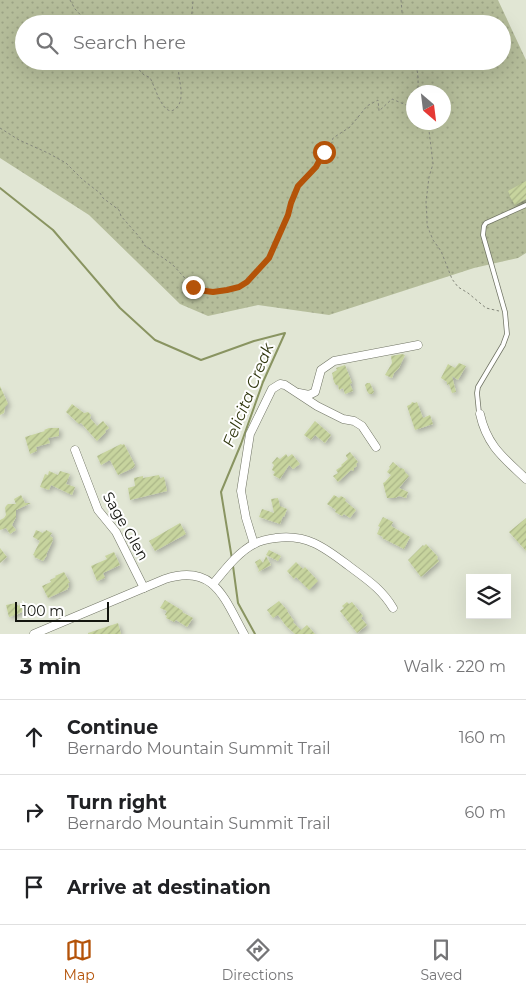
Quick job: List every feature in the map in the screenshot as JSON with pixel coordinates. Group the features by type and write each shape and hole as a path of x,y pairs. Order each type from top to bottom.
{"street":[{"path":"297,393 309,395 315,392 321,370 334,360 418,345"},
{"path":"254,544 246,518 241,491 250,434 272,390 280,384 285,384 317,406 354,421 362,426 376,447"},
{"path":"480,414 483,429 496,450 526,479"},
{"name":"Sage Glen","path":"75,450 98,510 116,532 144,588"},
{"path":"213,584 233,560 254,544 263,540 287,537 303,538 326,549 379,589 393,608"},
{"path":"34,634 177,575 198,575 213,584 222,595 244,634"}],"lane":[{"path":"480,414 478,387 503,345 507,334 504,312 483,235 484,226 486,223 526,205"}],"path":[{"path":"70,0 81,15"},
{"path":"192,15 193,0"},
{"path":"401,0 402,15"},
{"path":"140,70 143,75 150,79 158,98 166,108 174,110 180,102 181,96 178,70"},
{"path":"417,70 418,85"},
{"path":"0,128 19,140 66,163 100,193 103,198 119,210 144,244 172,264 193,287 198,290 213,292 239,287 247,282 269,258 288,215 298,186 316,167 334,138 350,127 367,106 378,100 379,111 392,99 406,105"},
{"path":"429,130 432,164 426,202 428,224 433,240 442,251 452,279 458,287 486,308 504,312"}],"green space":[{"path":"0,0 498,0 505,15 15,15 15,70 511,70 511,28 526,60 526,253 518,258 474,268 329,315 258,305 208,316 180,304 89,215 0,158"}],"building":[{"path":"526,181 526,199 515,205 508,191"},
{"path":"405,355 392,378 385,375 392,363 391,356"},
{"path":"459,363 466,366 458,380 452,376 456,392 452,393 449,384 447,385 447,382 441,378 448,364 455,368"},
{"path":"345,365 353,391 345,394 343,388 339,390 338,385 334,382 332,373 337,370 336,368"},
{"path":"370,383 374,392 372,394 369,394 367,391 365,385"},
{"path":"0,386 8,404 5,407 4,413 0,415"},
{"path":"412,402 417,402 423,418 430,415 433,424 415,430 407,406"},
{"path":"72,404 84,413 88,412 91,415 90,418 97,426 103,421 109,428 97,441 81,423 79,424 66,412"},
{"path":"315,421 331,435 325,443 315,435 311,440 304,435"},
{"path":"49,428 59,428 59,436 48,438 50,443 36,447 37,451 30,454 25,437"},
{"path":"124,444 135,465 133,468 118,475 110,460 101,465 97,456"},
{"path":"350,452 358,462 357,466 354,468 354,471 351,470 338,482 333,476 338,473 336,470 348,459 346,455"},
{"path":"286,454 288,457 292,454 300,464 293,469 289,465 280,479 273,475 275,472 272,470 274,465 272,463 277,457 280,459"},
{"path":"393,462 404,469 409,476 399,488 408,492 406,498 399,496 387,498 383,483 391,475 387,472"},
{"path":"49,471 58,475 60,471 70,474 66,484 75,487 72,495 51,485 49,490 40,487 45,474 48,475"},
{"path":"159,475 160,478 164,477 167,491 130,500 128,488 135,486 134,478"},
{"path":"21,495 25,503 31,503 16,510 16,517 12,525 16,530 10,534 6,528 0,530 0,520 6,515 6,506 8,504 16,504 14,499"},
{"path":"334,495 346,499 345,501 356,510 350,518 335,512 336,510 327,504"},
{"path":"278,498 280,506 287,509 280,524 259,517 262,509 274,513 271,499"},
{"path":"383,517 393,522 391,526 410,537 404,549 377,534 380,527 378,526"},
{"path":"526,518 526,551 509,532"},
{"path":"180,523 186,534 155,551 149,541"},
{"path":"36,530 43,533 46,530 52,533 50,536 53,540 43,561 33,555 40,541 33,537"},
{"path":"426,544 438,557 439,561 421,577 408,560"},
{"path":"0,548 7,557 0,563"},
{"path":"269,550 281,556 278,561 266,555"},
{"path":"114,552 120,565 103,573 105,578 97,581 91,566 107,559 105,556"},
{"path":"266,556 271,565 258,572 259,570 255,562 260,559 263,563"},
{"path":"296,562 303,569 305,567 318,581 309,590 287,571"},
{"path":"64,572 70,583 68,583 68,589 48,598 42,586"},
{"path":"165,600 193,618 187,627 176,620 174,622 166,618 167,611 160,608"},
{"path":"279,601 288,611 293,622 301,630 307,625 315,634 295,634 278,615 273,618 267,610"},
{"path":"347,602 349,604 352,602 363,616 361,618 367,625 357,633 340,611"},
{"path":"16,603 24,611 9,617 6,605"},
{"path":"118,623 121,634 88,634 88,633"}],"waterway":[{"name":"Felicita Creak","path":"0,188 53,230 120,308 155,340 201,360 254,341 285,333 263,382 241,444 221,492 232,559"},
{"name":"Felicita Creak","path":"233,566 238,603 255,634"}],"route":[{"path":"193,287 198,290 213,292 239,287 247,282 269,258 288,215 298,186 316,167 324,152"}]}
